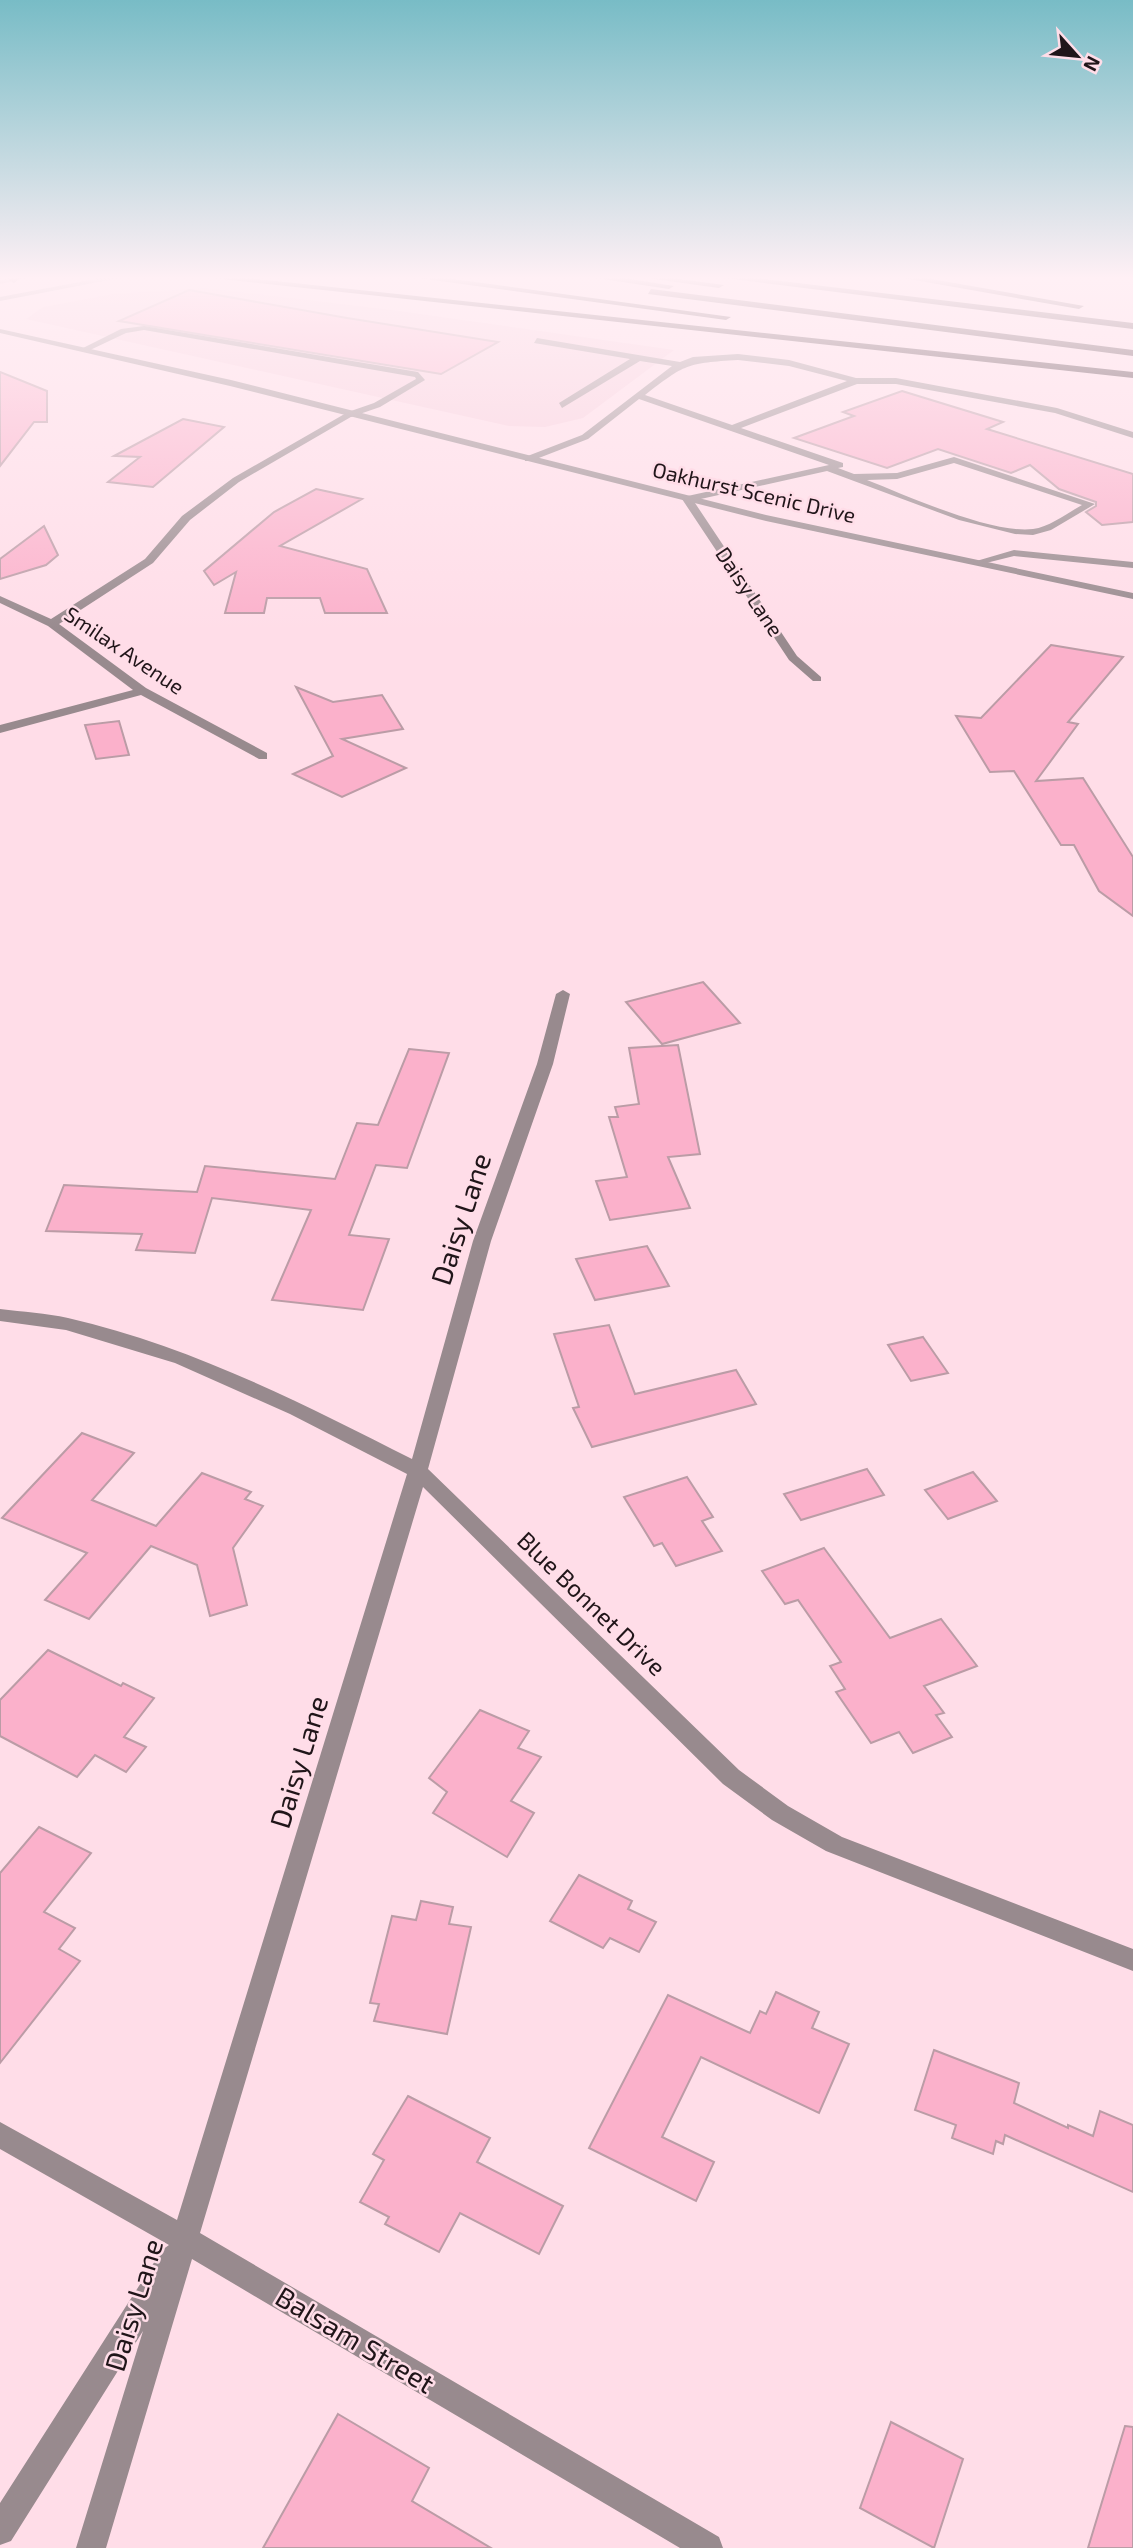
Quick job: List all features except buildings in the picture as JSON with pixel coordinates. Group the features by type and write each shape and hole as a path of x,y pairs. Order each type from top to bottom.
{"street":[{"name":"Oakhurst Scenic Drive","path":"269,394 687,499 1133,596"},
{"path":"52,624 149,561 186,518 236,480 351,414 377,405 397,394"},
{"path":"562,405 580,394"},
{"path":"528,459 585,437 641,394"},
{"path":"733,428 824,394"},
{"path":"965,394 1057,411 1133,435"},
{"path":"638,396 840,465 687,499"},
{"path":"829,468 1005,531 1034,532 1090,504 954,460 897,476 855,477"},
{"name":"Daisy Lane","path":"687,499 793,657 817,679"},
{"path":"978,562 1014,553 1133,565"},
{"name":"Smilax Avenue","path":"0,599 52,624 142,691 263,756"},
{"path":"0,729 142,691"},
{"name":"Daisy Lane","path":"91,2548 418,1471 482,1241 545,1064 563,994"},
{"name":"Blue Bonnet Drive","path":"0,1315 67,1324 181,1359 297,1409 418,1471 731,1777 780,1812 834,1844 1133,1960"},
{"name":"Balsam Street","path":"0,2135 186,2240 708,2548"},
{"path":"0,2530 186,2240"}],"shaded area":[{"path":"364,394 615,394 583,418 545,427 509,426"}]}
